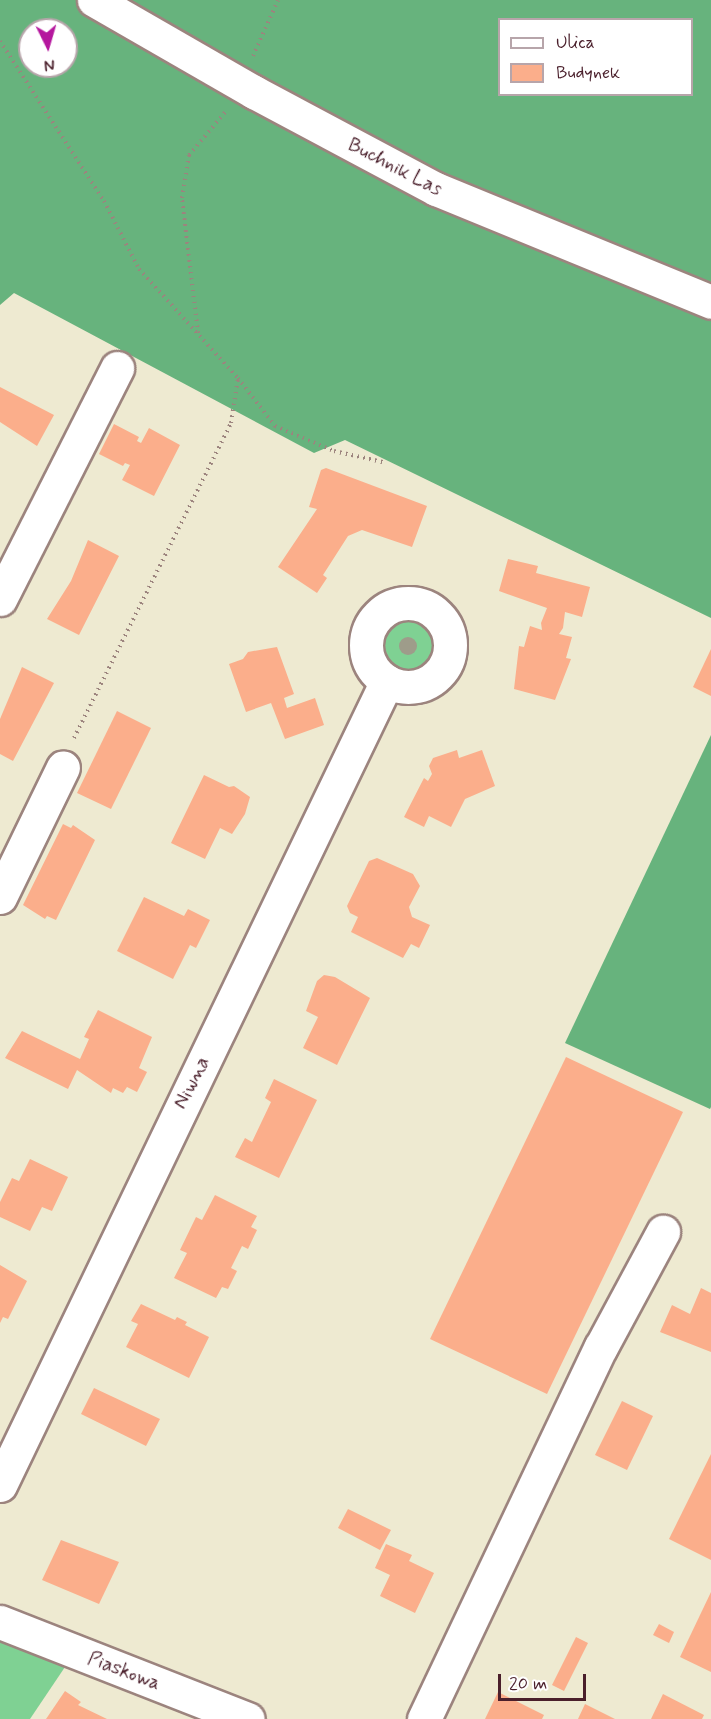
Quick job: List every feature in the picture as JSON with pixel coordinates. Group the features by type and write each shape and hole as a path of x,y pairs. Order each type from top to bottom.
{"street":[{"name":"Buchnik Las","path":"94,0 247,88 436,189 711,302"},
{"path":"0,599 117,368"},
{"name":"Niwna","path":"0,1485 387,681"},
{"path":"0,897 63,767"},
{"path":"424,1719 601,1347 663,1232"},
{"name":"Piaskowa","path":"0,1623 248,1719"}],"path":[{"path":"198,334 182,198 189,155 247,88 278,0"},
{"path":"0,41 104,201 139,269 238,378 275,426 334,451 383,462"},
{"path":"63,767 82,715 231,423 238,378"}],"green space":[{"path":"0,0 711,0 711,618 345,440 314,453 14,293 0,305"},
{"path":"408,617 418,619 427,625 433,634 435,644 433,654 427,663 418,669 408,671 398,669 389,663 383,654 381,644 383,634 389,625 398,619"},
{"path":"711,735 711,1107 710,1109 565,1043"},
{"path":"0,1639 67,1664 30,1719 0,1719"}],"building":[{"path":"0,387 54,415 37,446 0,422"},
{"path":"114,424 139,437 137,441 141,443 149,428 180,445 154,496 122,480 130,465 125,463 123,466 99,454"},
{"path":"326,468 427,506 412,547 362,530 348,536 323,575 327,578 317,593 278,567 317,509 309,507 321,470"},
{"path":"88,540 119,556 79,635 47,619 71,581"},
{"path":"508,559 538,566 536,573 590,587 582,617 565,612 563,628 559,634 572,637 566,658 571,659 555,700 514,689 519,646 524,647 530,626 542,630 541,623 547,608 499,591"},
{"path":"277,647 294,694 284,698 287,708 315,698 324,725 285,739 271,703 246,712 229,664 243,659 248,652"},
{"path":"711,649 711,696 693,687"},
{"path":"22,667 54,683 13,761 0,754 0,719"},
{"path":"117,711 151,728 111,809 77,793"},
{"path":"457,750 459,758 482,750 495,786 465,799 451,827 429,816 424,827 404,817 424,778 428,781 432,774 429,766 433,758"},
{"path":"204,775 229,787 234,786 250,797 245,814 232,834 220,828 205,859 171,843"},
{"path":"63,824 71,828 73,825 95,840 56,920 47,916 45,919 23,905"},
{"path":"377,858 413,874 420,886 409,907 412,917 430,925 419,948 411,944 403,958 351,932 358,917 350,913 347,906 369,861"},
{"path":"144,897 184,916 188,909 210,920 196,948 190,945 173,979 117,951"},
{"path":"324,975 335,977 370,998 337,1065 303,1048 318,1017 306,1011 317,981"},
{"path":"98,1010 152,1037 139,1068 147,1072 137,1092 127,1087 123,1093 113,1088 111,1093 77,1070 68,1089 5,1058 22,1031 80,1059 89,1039 84,1037"},
{"path":"566,1057 683,1112 547,1394 430,1339"},
{"path":"274,1079 317,1100 279,1178 235,1157 245,1138 252,1142 271,1102 265,1098"},
{"path":"30,1159 68,1177 52,1211 42,1207 30,1231 0,1217 0,1202 12,1178 19,1181"},
{"path":"215,1195 257,1216 251,1227 257,1230 248,1249 242,1246 231,1268 237,1271 228,1289 222,1287 216,1298 174,1278 187,1253 180,1250 196,1217 202,1220"},
{"path":"0,1265 27,1281 8,1319 3,1317 0,1323"},
{"path":"701,1288 711,1293 711,1352 660,1332 672,1305 690,1314"},
{"path":"141,1304 175,1320 177,1317 187,1322 185,1325 209,1337 189,1378 126,1347 138,1324 131,1321"},
{"path":"94,1388 160,1419 146,1446 81,1414"},
{"path":"622,1401 653,1416 627,1470 595,1455"},
{"path":"711,1454 711,1560 669,1539"},
{"path":"348,1509 391,1530 380,1550 338,1528"},
{"path":"61,1540 119,1562 99,1604 42,1580"},
{"path":"386,1544 412,1555 409,1561 434,1573 415,1613 380,1596 390,1575 375,1568"},
{"path":"711,1592 711,1672 680,1657"},
{"path":"659,1624 674,1632 669,1643 653,1635"},
{"path":"576,1637 588,1643 564,1691 552,1685"},
{"path":"65,1691 81,1702 78,1705 107,1719 46,1719"},
{"path":"498,1692 544,1715 542,1719 485,1719"},
{"path":"663,1694 704,1715 702,1719 651,1719"},
{"path":"585,1704 615,1719 578,1719"}]}
